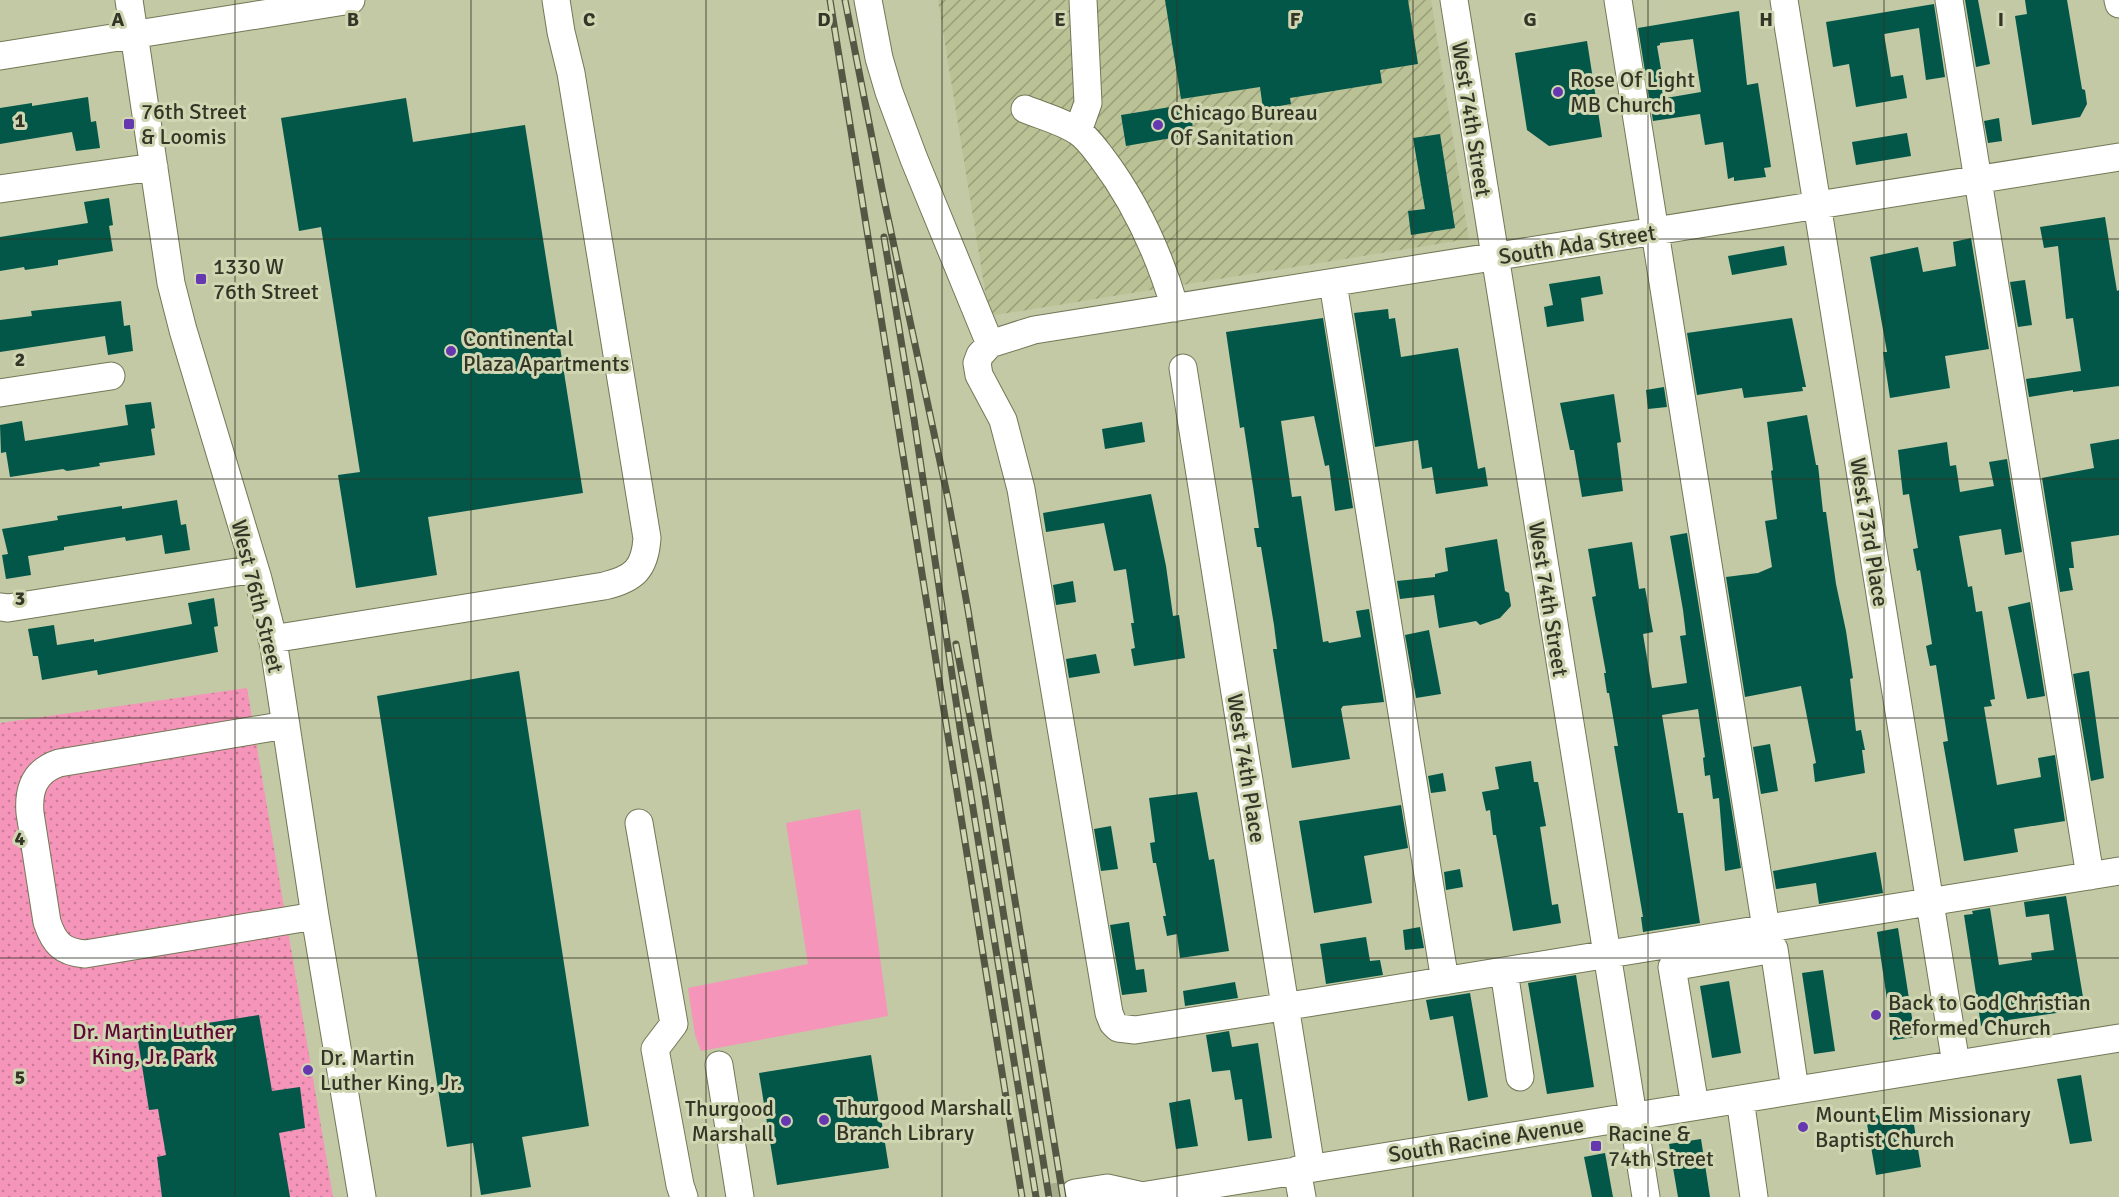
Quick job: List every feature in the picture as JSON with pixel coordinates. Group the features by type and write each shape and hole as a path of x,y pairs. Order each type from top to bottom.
{"street":[{"name":"West 76th Street","path":"129,0 171,283 255,569 272,639 362,1197"},
{"path":"0,56 351,0"},
{"path":"272,639 622,582 637,571 645,556 647,538 571,73 556,0"},
{"path":"868,0 879,58 889,92 990,344 980,355 977,363 979,375 1003,420 1021,489 1109,1013 1118,1028 1135,1030 1286,1007 2119,872"},
{"path":"1078,131 1088,103 1089,84 1083,0"},
{"name":"West 74th Street","path":"1454,0 1646,1197"},
{"path":"1618,0 1766,928"},
{"name":"West 73rd Place","path":"1784,0 1956,1064"},
{"path":"1949,0 2090,876"},
{"path":"1025,110 1078,131 1107,165 1144,227 1164,271 1175,308"},
{"name":"South Ada Street","path":"990,344 1034,330 2119,157"},
{"path":"0,189 154,167"},
{"path":"1333,283 1445,981"},
{"name":"West 74th Place","path":"1183,368 1286,1007 1304,1169 1302,1197"},
{"path":"0,393 111,376"},
{"path":"0,607 8,608 255,569"},
{"path":"286,725 75,760 48,767 39,774 33,785 28,799 30,813 47,922 51,935 58,944 71,952 85,954 315,916"},
{"path":"639,823 674,1024 655,1049 684,1197"},
{"path":"1695,1106 1672,967 1774,949 1795,1090"},
{"path":"1504,971 1520,1077"},
{"name":"South Racine Avenue","path":"1075,1193 1107,1188 1136,1196 1205,1191 1304,1169 2119,1038"},
{"path":"719,1065 740,1197"},
{"path":"1740,1099 1754,1197"}],"shaded area":[{"path":"938,0 1431,0 1469,239 989,316"}],"green space":[{"name":"Dr. Martin Luther King, Jr. Park","path":"247,688 333,1197 0,1197 0,723"},
{"path":"860,809 888,1016 701,1051 695,1035 688,988 808,964 786,823"}],"building":[{"path":"1165,0 1408,0 1418,64 1380,70 1382,83 1290,98 1291,104 1263,109 1260,87 1181,99"},
{"path":"1965,0 1978,0 1990,64 1976,67"},
{"path":"2025,0 2067,0 2082,89 2085,90 2087,104 2080,117 2032,125 2015,16 2027,14"},
{"path":"1934,4 1945,77 1926,80 1919,28 1884,34 1891,77 1903,75 1907,98 1856,107 1849,64 1833,67 1826,22"},
{"path":"1739,11 1747,85 1758,83 1771,167 1764,168 1766,177 1734,181 1734,177 1728,179 1723,142 1705,145 1700,114 1653,121 1638,28","holes":["1693,39 1701,92 1666,98 1657,46 1660,43"]},
{"name":"Rose Of Light MB Church","path":"1587,41 1602,137 1549,146 1527,130 1515,53"},
{"path":"88,97 91,122 96,121 100,148 76,151 72,132 0,144 0,108 32,103 32,106"},
{"name":"Continental Plaza Apartments","path":"406,98 413,142 525,125 583,493 428,517 437,575 356,588 338,475 360,472 321,227 299,231 281,118"},
{"name":"Chicago Bureau Of Sanitation","path":"1189,104 1194,134 1126,146 1121,115"},
{"path":"1999,118 2002,141 1988,143 1984,121"},
{"path":"1907,133 1911,156 1856,165 1852,142"},
{"path":"1440,134 1455,228 1411,235 1408,211 1425,209 1413,138"},
{"path":"109,198 113,225 109,226 113,251 58,260 58,265 0,271 0,237 88,223 84,202"},
{"path":"2105,217 2117,291 2119,290 2119,386 2029,397 2026,379 2081,371 2073,318 2066,319 2058,246 2044,248 2040,227"},
{"path":"1971,238 1989,349 1945,356 1950,388 1890,398 1883,352 1887,352 1870,257 1918,247 1923,272 1956,266 1953,242"},
{"path":"1784,246 1787,265 1732,275 1728,256"},
{"path":"1600,276 1603,294 1581,298 1584,321 1547,327 1544,307 1553,305 1549,284"},
{"path":"2025,280 2032,325 2018,327 2010,282"},
{"path":"121,301 124,326 130,325 133,351 108,355 105,336 0,352 0,320 32,316 31,311"},
{"path":"1388,309 1389,319 1395,318 1401,357 1458,348 1478,469 1485,467 1488,486 1436,494 1432,467 1422,469 1418,440 1375,447 1354,313"},
{"path":"1323,318 1353,508 1335,511 1329,465 1325,466 1314,416 1281,421 1292,497 1301,496 1323,642 1361,637 1356,611 1369,609 1384,702 1343,706 1341,709 1350,759 1292,768 1273,649 1277,649 1274,625 1261,547 1257,547 1254,528 1259,528 1254,493 1244,427 1240,428 1226,332"},
{"path":"1792,318 1806,387 1802,387 1803,391 1744,398 1742,388 1697,395 1687,333"},
{"path":"1664,387 1667,407 1648,409 1646,390"},
{"path":"1614,394 1621,442 1617,443 1623,491 1582,497 1574,450 1570,450 1560,403"},
{"path":"151,402 155,428 151,429 155,455 99,463 100,466 10,477 6,452 1,453 0,425 22,421 25,441 128,425 125,405"},
{"path":"1807,415 1816,465 1818,465 1823,512 1826,512 1836,584 1846,631 1853,678 1850,679 1856,731 1861,730 1865,750 1862,750 1865,773 1815,782 1813,764 1816,763 1801,686 1745,697 1726,577 1758,573 1772,567 1765,521 1777,519 1767,422"},
{"path":"1142,422 1145,442 1105,449 1102,429"},
{"path":"2119,439 2119,535 2071,542 2074,568 2069,568 2073,590 2060,592 2042,478 2094,468 2090,444"},
{"path":"1947,442 1950,466 1956,465 1960,492 1994,486 1989,462 2007,459 2022,552 2005,555 2001,529 1959,536 1968,587 1972,586 1976,612 1982,611 1995,699 1990,700 1992,706 1984,707 1997,785 2041,777 2038,758 2055,755 2065,821 2014,829 2018,852 1964,861 1943,742 1948,741 1936,665 1930,666 1926,646 1932,644 1920,570 1917,571 1913,549 1918,548 1909,494 1903,495 1898,450"},
{"path":"1151,494 1166,566 1173,616 1179,615 1185,658 1134,666 1131,649 1135,648 1131,623 1134,623 1126,569 1114,571 1104,523 1046,532 1043,513"},
{"path":"177,500 181,525 186,524 190,550 165,554 162,535 126,541 125,537 64,547 64,550 28,556 31,575 6,579 2,555 8,554 2,529 58,520 57,516"},
{"path":"1687,533 1741,868 1725,871 1719,798 1713,799 1710,775 1705,776 1703,758 1705,757 1698,709 1662,715 1678,813 1683,813 1700,923 1643,932 1641,917 1643,917 1614,746 1618,746 1592,597 1596,596 1588,549 1632,542 1639,589 1645,588 1653,632 1643,634 1652,688 1687,683 1680,636 1686,635 1670,536"},
{"path":"1497,539 1505,591 1509,593 1511,606 1500,618 1480,625 1476,621 1439,628 1434,595 1400,599 1397,581 1435,577 1435,574 1448,571 1445,548"},
{"path":"1073,581 1076,602 1056,605 1053,585"},
{"path":"214,598 218,626 214,627 218,652 98,675 97,670 42,680 38,656 33,656 28,629 54,625 57,645 94,639 94,642 192,624 188,603"},
{"path":"2030,602 2045,696 2027,699 2008,607"},
{"path":"1429,630 1441,694 1416,698 1405,635"},
{"path":"1096,654 1100,673 1069,678 1066,659"},
{"path":"519,671 589,1126 522,1137 531,1187 481,1195 473,1143 447,1147 377,696"},
{"path":"2089,671 2104,778 2091,781 2073,674"},
{"path":"1770,744 1778,791 1761,794 1753,747"},
{"path":"1531,761 1534,782 1538,782 1546,826 1540,827 1552,905 1558,904 1561,923 1513,931 1496,835 1493,835 1490,810 1486,811 1482,792 1499,789 1495,767"},
{"path":"1443,773 1446,791 1431,793 1428,776"},
{"path":"1197,792 1209,860 1214,859 1229,951 1180,958 1177,934 1167,936 1163,916 1166,916 1150,843 1155,842 1149,798"},
{"path":"1401,805 1408,848 1364,856 1372,903 1314,913 1299,821"},
{"path":"1111,826 1118,869 1101,871 1094,829"},
{"path":"1876,852 1883,893 1819,904 1816,883 1776,889 1773,871"},
{"path":"1460,869 1463,887 1446,890 1444,872"},
{"path":"2066,896 2085,1009 1981,1026 1964,915 1990,908 1999,965 2032,960 2031,953 2054,950 2049,914 2026,917 2024,902"},
{"path":"1129,922 1136,970 1144,969 1147,992 1122,995 1110,925"},
{"path":"1420,927 1424,948 1405,950 1403,930"},
{"path":"1898,928 1915,1037 1893,1040 1877,932"},
{"path":"1366,937 1370,961 1380,960 1383,975 1326,984 1320,944"},
{"path":"1823,970 1835,1051 1814,1054 1802,973"},
{"path":"1576,975 1594,1087 1547,1094 1528,983"},
{"path":"1729,981 1741,1053 1712,1058 1700,986"},
{"path":"1235,982 1238,998 1185,1006 1183,991"},
{"path":"1470,993 1488,1097 1468,1101 1453,1016 1430,1020 1426,1000"},
{"path":"259,1015 272,1091 300,1087 305,1128 279,1133 290,1197 162,1197 157,1157 166,1155 158,1109 149,1110 137,1034"},
{"path":"1229,1031 1232,1047 1258,1043 1272,1138 1248,1141 1242,1099 1235,1100 1230,1070 1212,1072 1206,1035"},
{"name":"Thurgood Marshall Branch Library","path":"871,1055 889,1168 777,1185 759,1073"},
{"path":"2081,1075 2092,1141 2070,1144 2057,1079"},
{"path":"1190,1099 1198,1146 1176,1149 1169,1103"},
{"path":"1875,1112 1882,1119 1902,1116 1905,1120 1913,1119 1921,1167 1876,1175 1867,1124"},
{"path":"1701,1139 1710,1197 1678,1197 1669,1144"},
{"path":"1605,1153 1613,1197 1592,1197 1584,1157"}],"tunnel":[{"path":"1053,1197 1075,1193"}],"railway":[{"path":"830,0 1022,1197"},
{"path":"845,0 884,199 948,499 1063,1197"},
{"path":"884,237 1036,1197"},
{"path":"956,644 982,780 1049,1197"}],"place":[{"name":"Rose Of Light MB Church","path":"1558,92"},
{"name":"76th Street & Loomis","path":"129,124"},
{"name":"Chicago Bureau Of Sanitation","path":"1158,125"},
{"name":"1330 W 76th Street","path":"201,279"},
{"name":"Continental Plaza Apartments","path":"451,351"},
{"name":"Back to God Christian Reformed Church","path":"1876,1015"},
{"name":"Dr. Martin Luther King, Jr.","path":"308,1070"},
{"name":"Thurgood Marshall Branch Library","path":"824,1120"},
{"name":"Thurgood Marshall","path":"786,1121"},
{"name":"Mount Elim Missionary Baptist Church","path":"1803,1127"},
{"name":"Racine & 74th Street","path":"1596,1146"}]}
